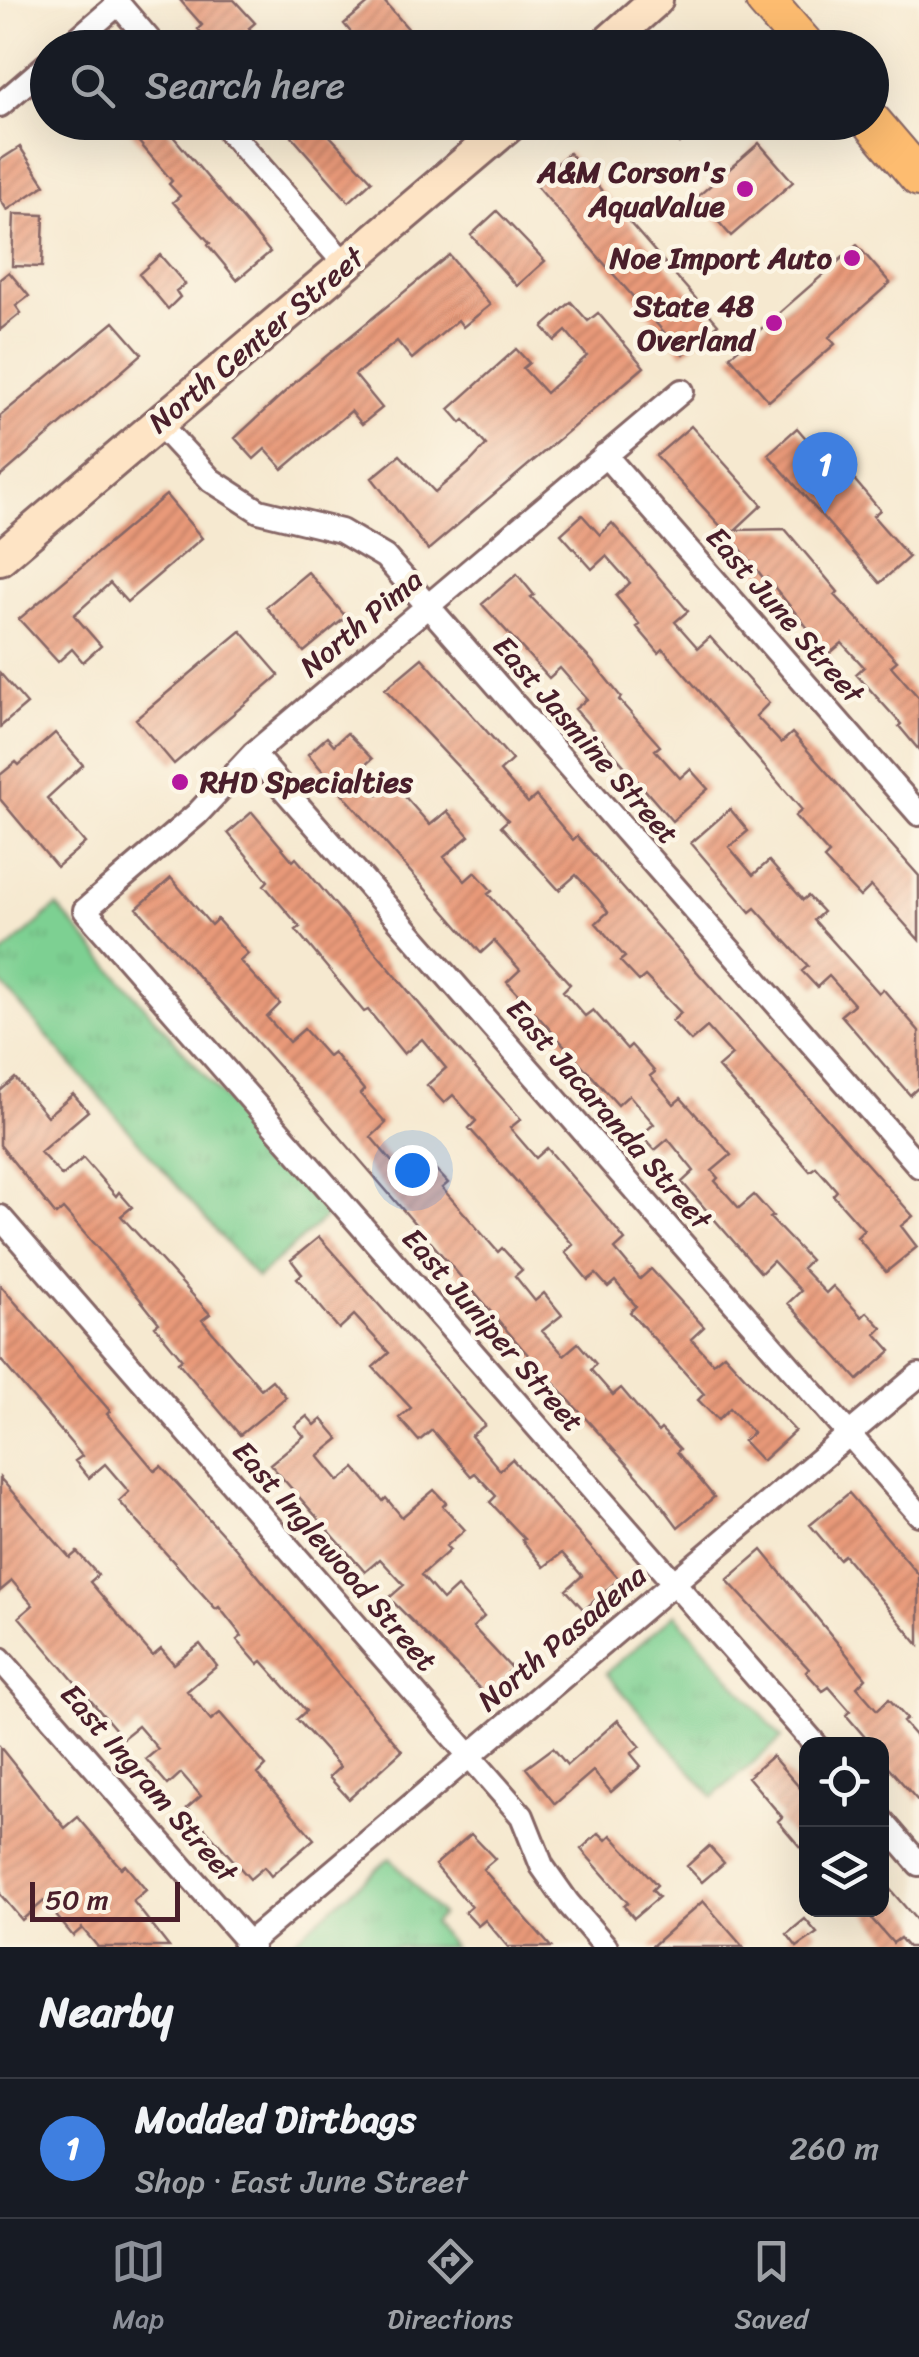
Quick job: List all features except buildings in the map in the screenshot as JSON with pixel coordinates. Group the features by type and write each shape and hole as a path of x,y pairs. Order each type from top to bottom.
{"main road":[{"path":"765,0 791,30"},
{"path":"888,140 919,176"}],"street":[{"path":"622,30 656,0"},
{"path":"86,30 116,2 140,30"},
{"path":"0,105 30,79"},
{"path":"237,140 345,264"},
{"name":"North Center Street","path":"0,558 492,140"},
{"name":"North Pima","path":"86,910 197,814 254,754 682,390"},
{"name":"East Jasmine Street","path":"158,423 211,480 260,512 342,531 385,557 919,1166"},
{"name":"East June Street","path":"606,455 919,814"},
{"name":"East Jacaranda Street","path":"254,754 919,1514"},
{"name":"East Juniper Street","path":"86,910 809,1737"},
{"name":"East Inglewood Street","path":"0,1217 522,1816 542,1866 606,1947"},
{"name":"North Pasadena","path":"248,1946 919,1374"},
{"name":"East Ingram Street","path":"0,1659 248,1946"},
{"path":"887,1827 919,1864"}],"green space":[{"path":"57,906 327,1216 257,1278 0,982 0,956"},
{"path":"675,1614 782,1738 713,1797 606,1673"},
{"path":"390,1858 441,1915 433,1923 453,1947 286,1947"}],"place":[{"name":"A&M Corson's AquaValue","path":"745,189"},
{"name":"Noe Import Auto","path":"852,258"},
{"name":"State 48 Overland","path":"774,323"},
{"name":"Modded Dirtbags","path":"825,514"},
{"name":"RHD Specialties","path":"180,782"}]}
